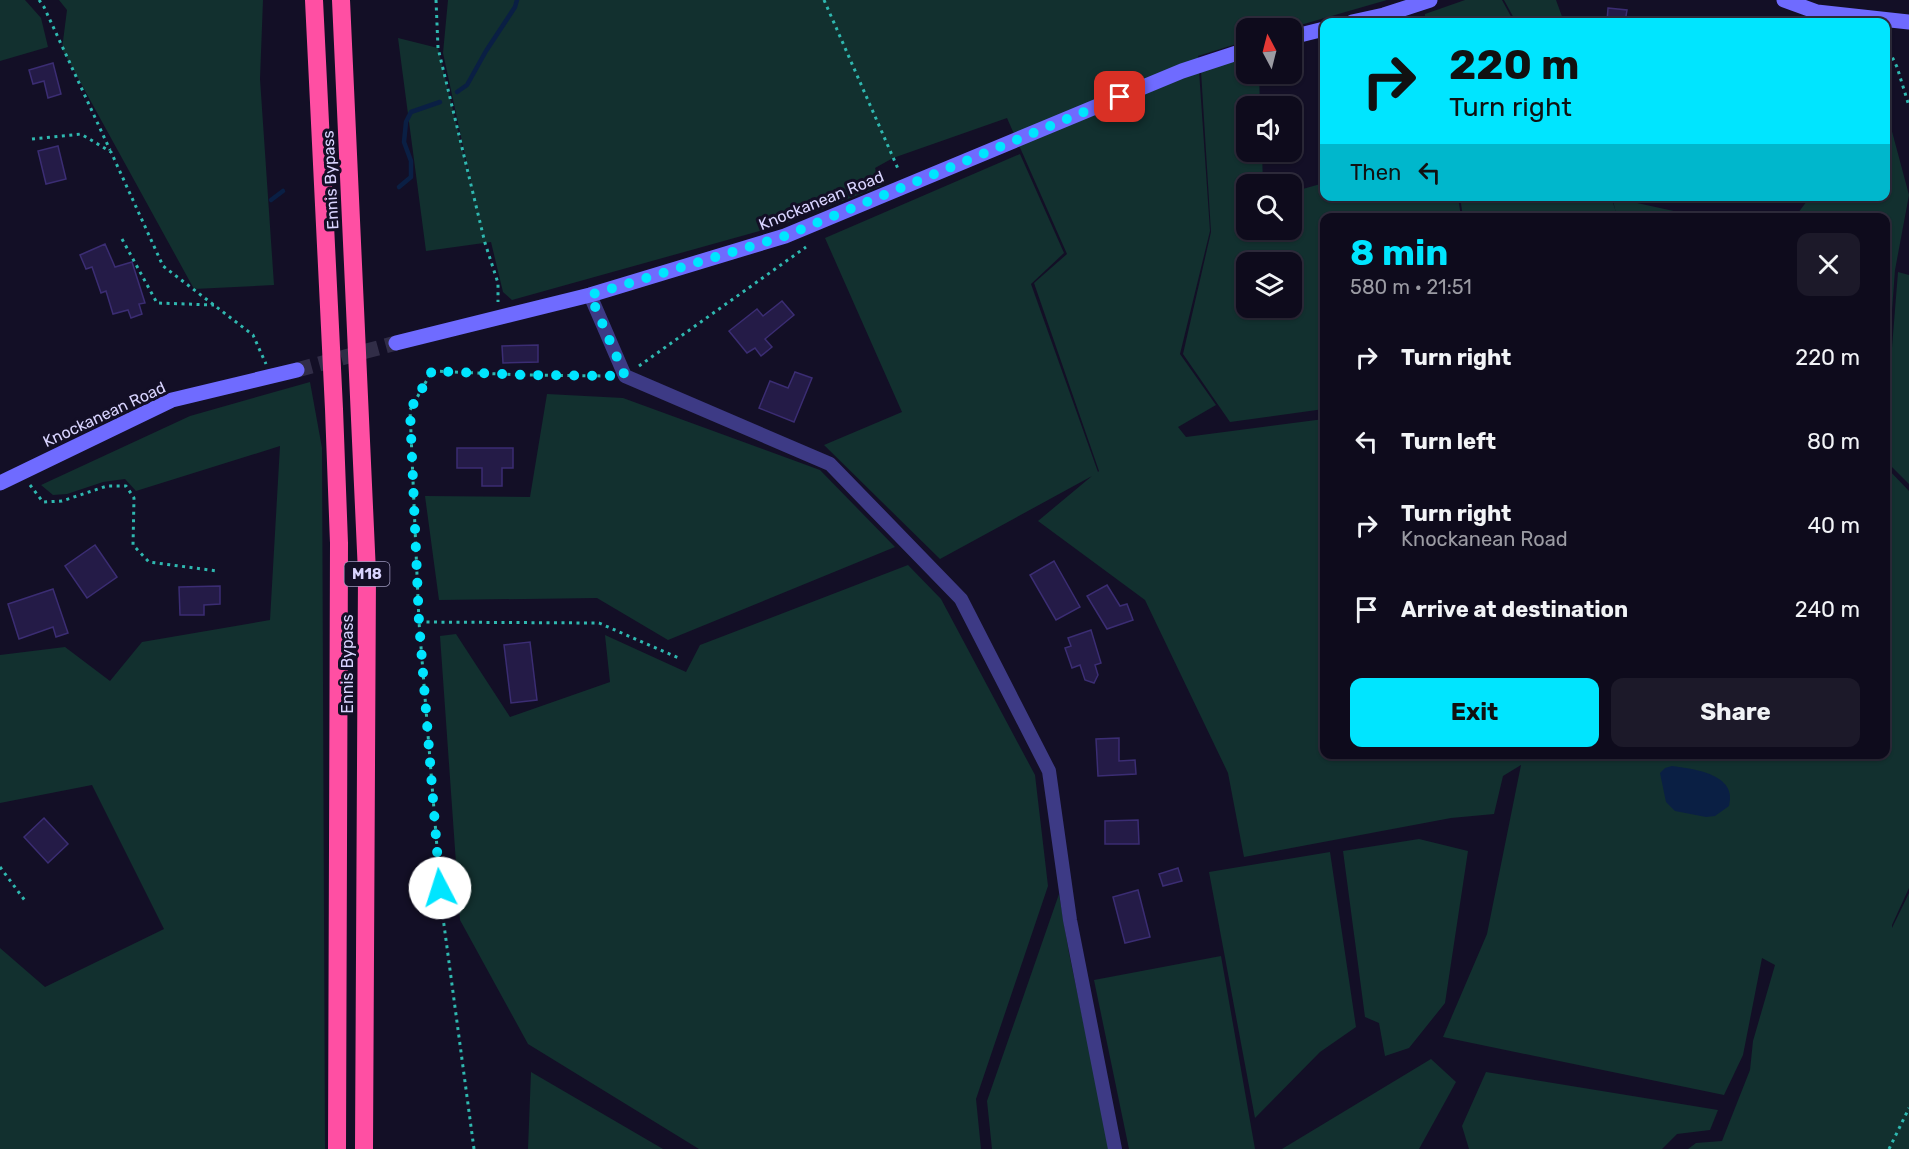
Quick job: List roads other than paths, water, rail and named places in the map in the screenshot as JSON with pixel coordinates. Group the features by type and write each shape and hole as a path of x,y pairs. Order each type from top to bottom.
{"highway":[{"name":"Ennis Bypass","path":"314,0 339,543 337,1149"},
{"name":"Ennis Bypass","path":"341,0 368,573 364,1149"}],"street":[{"path":"1370,18 1430,0"},
{"path":"1784,0 1817,12 1872,18"},
{"path":"1890,20 1909,22"},
{"path":"1302,34 1320,30"},
{"name":"Knockanean Road","path":"396,343 590,295 785,236 1182,71 1236,53"},
{"path":"590,295 625,376 830,464 961,599 1049,771 1070,920 1115,1149"},
{"name":"Knockanean Road","path":"0,483 172,400 297,370"}],"water":[{"path":"1672,766 1702,772 1721,780 1730,795 1729,806 1715,816 1706,817 1675,811 1666,802 1660,773"}],"waterway":[{"path":"457,92 467,85 515,7 517,0"},
{"path":"399,187 411,177 411,161 404,142 406,122 411,112 440,102"},
{"path":"271,200 283,191"}],"tunnel":[{"path":"297,370 396,343"}]}
